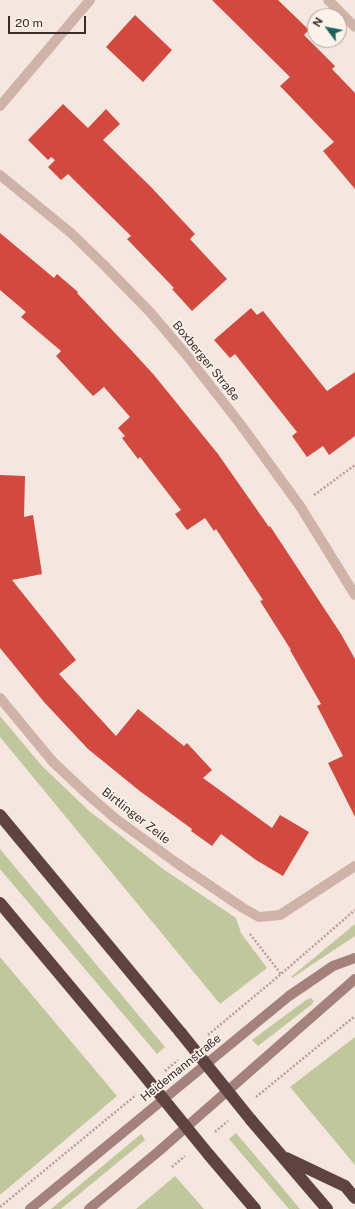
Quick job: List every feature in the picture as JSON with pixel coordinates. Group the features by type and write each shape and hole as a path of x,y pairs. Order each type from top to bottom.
{"highway":[{"path":"0,815 181,1033 251,1120 327,1209"},
{"path":"0,903 255,1209"},
{"path":"281,1156 345,1186 355,1198"}],"main road":[{"name":"Heidemannstraße","path":"30,1209 289,996 333,966 355,958"},
{"path":"89,1209 182,1131 355,979"}],"street":[{"path":"0,106 90,0"},
{"path":"328,0 355,27"},
{"name":"Boxberger Straße","path":"0,175 82,244 150,312 188,357 241,425 300,506 355,595"},
{"name":"Birtlinger Zeile","path":"0,698 53,762 86,794 178,864 243,908 259,917 280,915 355,866"}],"path":[{"path":"300,506 355,465"},
{"path":"250,934 282,974"},
{"path":"351,1020 355,1018"}],"green space":[{"path":"0,716 42,766 88,810 163,869 236,918 241,933 267,968 220,1004 0,737"},
{"path":"0,849 165,1047 157,1054 0,869"},
{"path":"355,924 355,936 292,978 291,977"},
{"path":"0,957 117,1096 0,1195"},
{"path":"311,998 314,1001 311,1005 258,1046 252,1040 306,1000"},
{"path":"355,1037 355,1165 290,1087"},
{"path":"236,1133 300,1209 289,1209 229,1139"},
{"path":"141,1134 145,1140 61,1209 51,1209"},
{"path":"175,1176 204,1209 136,1209"}],"building":[{"path":"212,0 278,0 307,28 307,32 304,35 307,38 307,48 317,48 335,66 332,69 355,93 355,189 323,151 334,142 280,86 290,77"},
{"path":"135,15 172,50 143,82 106,47"},
{"path":"63,104 88,128 106,109 120,124 103,140 150,186 195,234 190,239 227,279 192,311 172,289 174,288 127,239 131,236 68,174 61,180 48,167 55,160 51,157 48,160 28,140"},
{"path":"0,233 54,278 57,274 78,292 77,293 154,375 218,454 269,527 270,526 341,634 355,659 355,817 328,763 343,756 317,706 321,704 291,650 260,601 263,600 216,529 214,531 205,518 187,530 175,514 181,510 140,457 138,459 122,438 125,436 118,428 130,417 104,387 93,396 56,356 61,351 21,317 26,312 0,290"},
{"path":"251,308 257,315 263,311 327,391 355,372 355,436 329,455 323,446 307,457 292,436 297,432 235,354 230,358 214,340"},
{"path":"0,475 25,476 24,517 33,515 42,574 12,580 76,660 59,674 116,736 138,709 184,746 187,743 212,770 203,778 272,828 280,815 309,832 283,876 256,860 221,834 212,846 191,831 192,829 141,792 88,749 44,702 0,648"}]}
